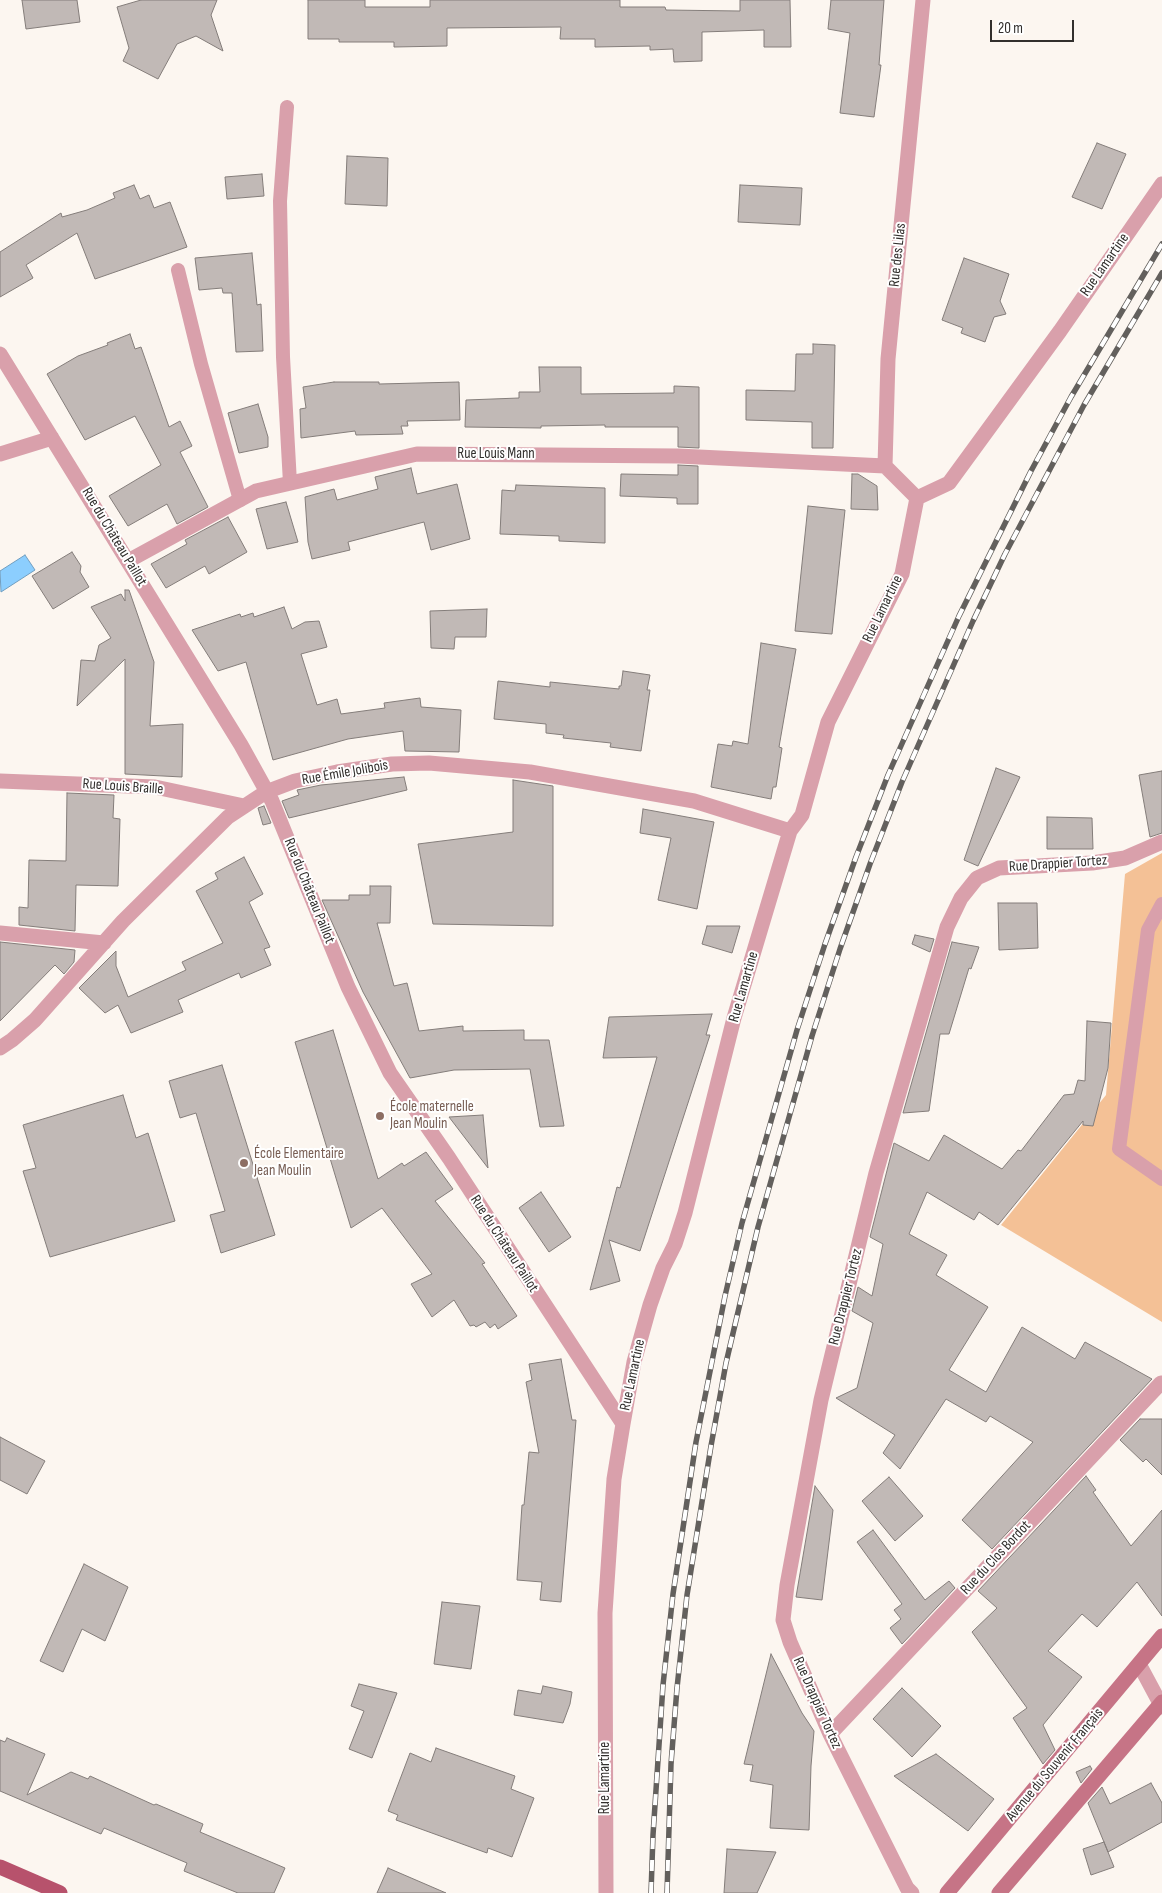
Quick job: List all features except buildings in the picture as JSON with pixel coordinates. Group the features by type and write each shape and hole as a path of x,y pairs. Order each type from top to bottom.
{"main road":[{"path":"0,1867 60,1893"}],"street":[{"name":"Rue des Lilas","path":"885,466 888,359 923,0"},
{"name":"Rue Lamartine","path":"606,1893 605,1613 614,1479 623,1424 634,1362 650,1305 663,1268 675,1244 684,1214 734,1018 790,831 802,815 828,722 902,574 917,498 949,483 1060,331 1162,184"},
{"name":"Rue du Château Paillot","path":"0,354 128,561 272,800 348,987 390,1073 449,1158 623,1424"},
{"path":"0,454 52,438"},
{"name":"Rue Louis Mann","path":"128,561 256,491 417,454 678,456 885,466"},
{"path":"885,466 917,498"},
{"name":"Rue Émile Jolibois","path":"0,1048 35,1020 123,921 228,817 266,792 295,781 337,772 392,764 430,763 530,772 684,800 790,831"},
{"name":"Rue Louis Braille","path":"0,781 155,787 244,806"},
{"name":"Rue Drappier Tortez","path":"912,1893 907,1888 830,1734 790,1642 783,1620 787,1585 821,1400 876,1173 947,927 961,898 977,878 998,868 1092,863 1125,858 1162,842"},
{"path":"0,932 104,943"},
{"name":"Rue du Clos Bordot","path":"830,1734 1161,1383"},
{"name":"Avenue du Souvenir Français","path":"946,1893 1162,1636"},
{"path":"999,1893 1161,1705 1139,1664"}],"lane":[{"path":"287,107 280,201 283,356 290,483"},
{"path":"178,270 201,364 240,500"},
{"path":"1162,904 1148,930 1119,1148 1162,1179"}],"shaded area":[{"path":"1162,853 1162,1322 1001,1225 1106,1095 1125,874"}],"water":[{"path":"25,555 35,570 1,592 0,571"}],"railway":[{"path":"651,1893 663,1685 673,1594 696,1442 725,1296 742,1223 797,1030 856,857 888,775 959,616 1031,471 1071,397 1162,244"},
{"path":"667,1893 671,1764 677,1688 687,1595 711,1446 726,1363 758,1227 812,1036 870,864 902,782 973,621 1005,554 1084,405 1162,273"}],"place":[{"name":"École maternelle Jean Moulin","path":"380,1116"},
{"name":"École Elementaire Jean Moulin","path":"244,1163"}]}
